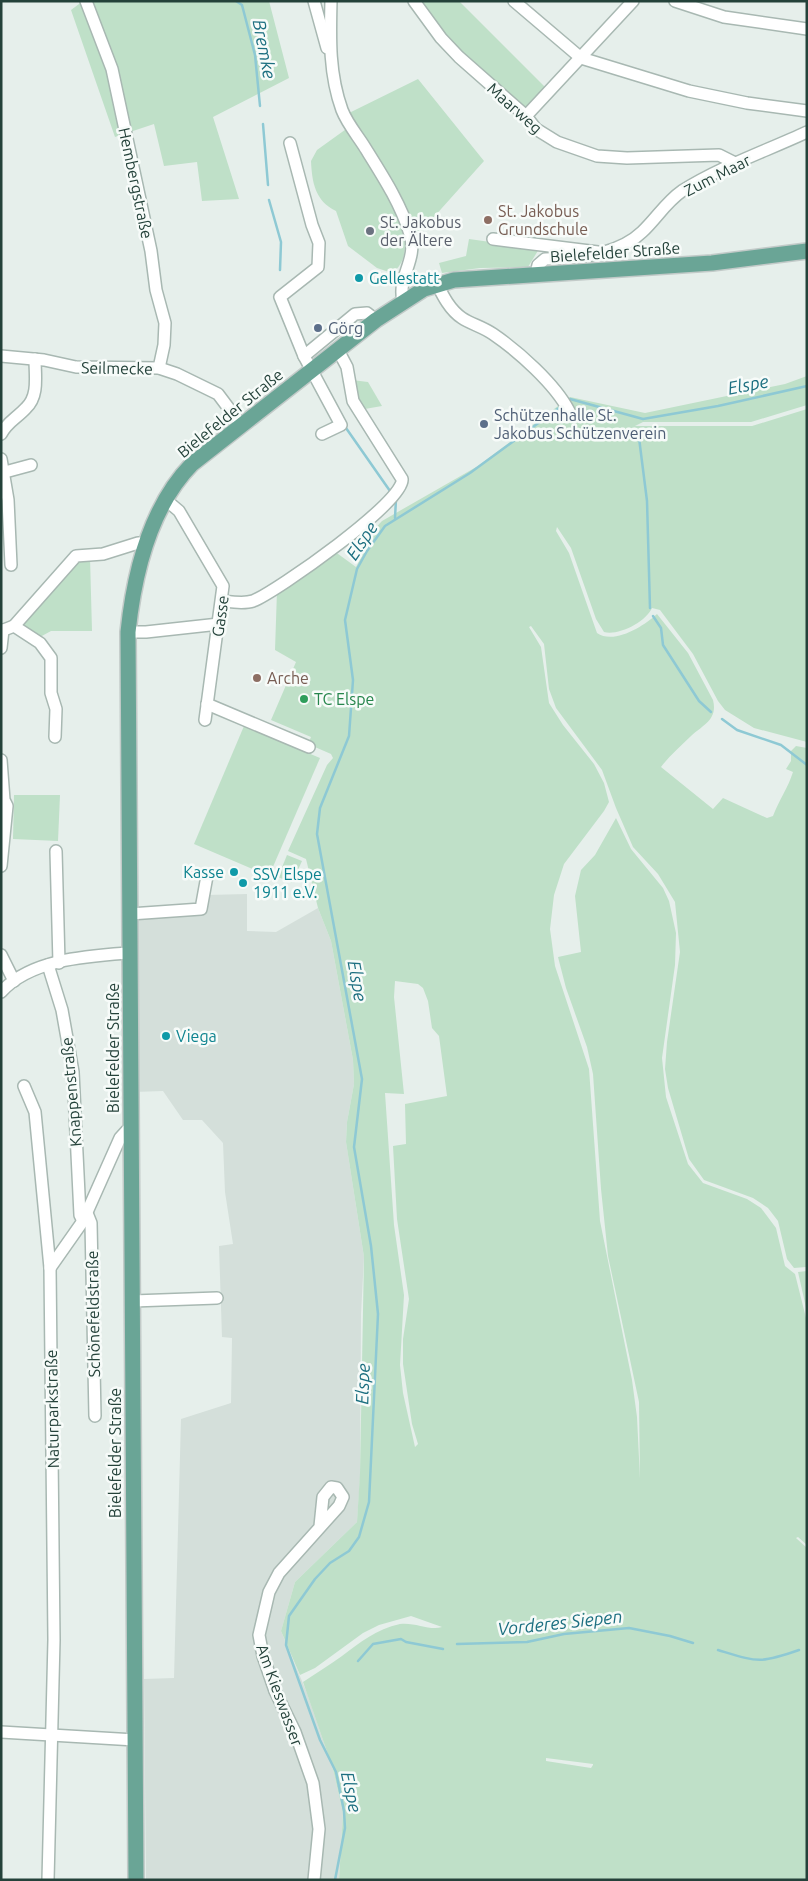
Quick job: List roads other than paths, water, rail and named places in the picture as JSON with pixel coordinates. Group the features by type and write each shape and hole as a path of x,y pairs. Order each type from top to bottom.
{"main road":[{"name":"Bielefelder Straße","path":"136,1880 128,632 132,592 147,543 179,476 192,464 376,320 403,301 436,284 474,277 712,264 807,251"}],"street":[{"name":"Hembergstraße","path":"86,1 112,69 151,251 156,290 165,322 159,368"},
{"path":"314,1 330,57"},
{"path":"331,1 330,57 333,80 342,111 393,192 411,237 413,253 403,284 403,301"},
{"name":"Maarweg","path":"414,1 453,50 526,116 539,132 557,142 598,156 627,158 719,155 737,164"},
{"path":"514,1 581,58 689,91 747,103 807,111"},
{"path":"526,116 633,1"},
{"path":"675,1 724,16 807,28"},
{"name":"Zum Maar","path":"536,274 538,265 545,258 587,257 636,238 674,198 737,164 807,132"},
{"path":"290,142 312,225 319,243 318,267 280,297 304,356 341,425 322,434"},
{"path":"493,239 550,248 585,249 599,253"},
{"path":"436,284 453,310 461,317 492,333 534,369 566,406"},
{"path":"304,356 354,314 367,313 376,320"},
{"path":"223,601 251,602 277,587 332,550 386,503 403,482 356,406 347,367 338,350"},
{"name":"Seilmecke","path":"1,356 35,359 76,367 159,368 177,374 218,394 242,426"},
{"path":"1,434 10,420 30,402 36,390 35,359"},
{"path":"1,459 5,472 11,566"},
{"path":"5,472 31,465"},
{"name":"Gasse","path":"166,500 179,511 222,581 224,589 206,720"},
{"path":"1,648 6,629 76,556 102,554 138,542 147,543"},
{"path":"128,632 163,631 219,624"},
{"path":"6,629 40,643 50,658 51,693 56,709 55,737"},
{"path":"207,704 309,747"},
{"path":"1,760 4,800 7,806 1,866"},
{"name":"Knappenstraße","path":"56,851 53,964 73,1072 80,1215 85,1217"},
{"path":"130,914 201,909 207,876"},
{"path":"1,992 14,981 53,964 129,953"},
{"path":"1,955 14,981"},
{"name":"Naturparkstraße","path":"24,1086 35,1112 50,1268 54,1640 48,1880"},
{"path":"50,1268 85,1217 120,1138 130,1127"},
{"name":"Schönefeldstraße","path":"85,1217 91,1223 95,1416"},
{"path":"133,1301 217,1298"},
{"name":"Am Kieswasser","path":"314,1880 319,1829 313,1783 295,1732 275,1691 262,1656 259,1635 269,1592 280,1573 320,1526"},
{"path":"1,1732 135,1740"}],"waterway":[{"name":"Bremke","path":"236,1 242,5 255,55 260,106"},
{"name":"Bremke","path":"263,124 268,185"},
{"name":"Bremke","path":"269,200 281,242 280,270"},
{"name":"Elspe","path":"567,402 570,399 643,419 718,406 807,386"},
{"name":"Elspe","path":"335,1880 345,1828 344,1811 336,1772 320,1740 286,1645 289,1616 315,1579 330,1563 349,1551 359,1537 369,1502 378,1314 371,1246 354,1147 362,1079 317,834 320,808 349,736 353,680 345,620 357,569 385,526 470,473 563,405"},
{"name":"Bremke","path":"346,428 390,491"},
{"path":"638,430 647,501 650,608"},
{"name":"Bremke","path":"395,518 396,499"},
{"path":"653,616 661,628 663,645 699,701 711,712"},
{"path":"722,719 737,730 781,745 807,765"},
{"name":"Vorderes Siepen","path":"457,1644 527,1642 564,1634 629,1628 670,1636 693,1643"},
{"name":"Vorderes Siepen","path":"358,1661 373,1644 401,1639 406,1642 443,1649"},
{"name":"Vorderes Siepen","path":"718,1650 758,1660 775,1658 799,1650"}],"place":[{"name":"St. Jakobus Grundschule","path":"488,220"},
{"name":"St. Jakobus der Ältere","path":"370,231"},
{"name":"Gellestatt","path":"359,278"},
{"name":"Görg","path":"318,328"},
{"name":"Schützenhalle St. Jakobus Schützenverein","path":"484,424"},
{"name":"Arche","path":"257,678"},
{"name":"TC Elspe","path":"304,699"},
{"name":"Kasse","path":"234,872"},
{"name":"SSV Elspe 1911 e.V.","path":"243,883"},
{"name":"Viega","path":"166,1036"}]}
